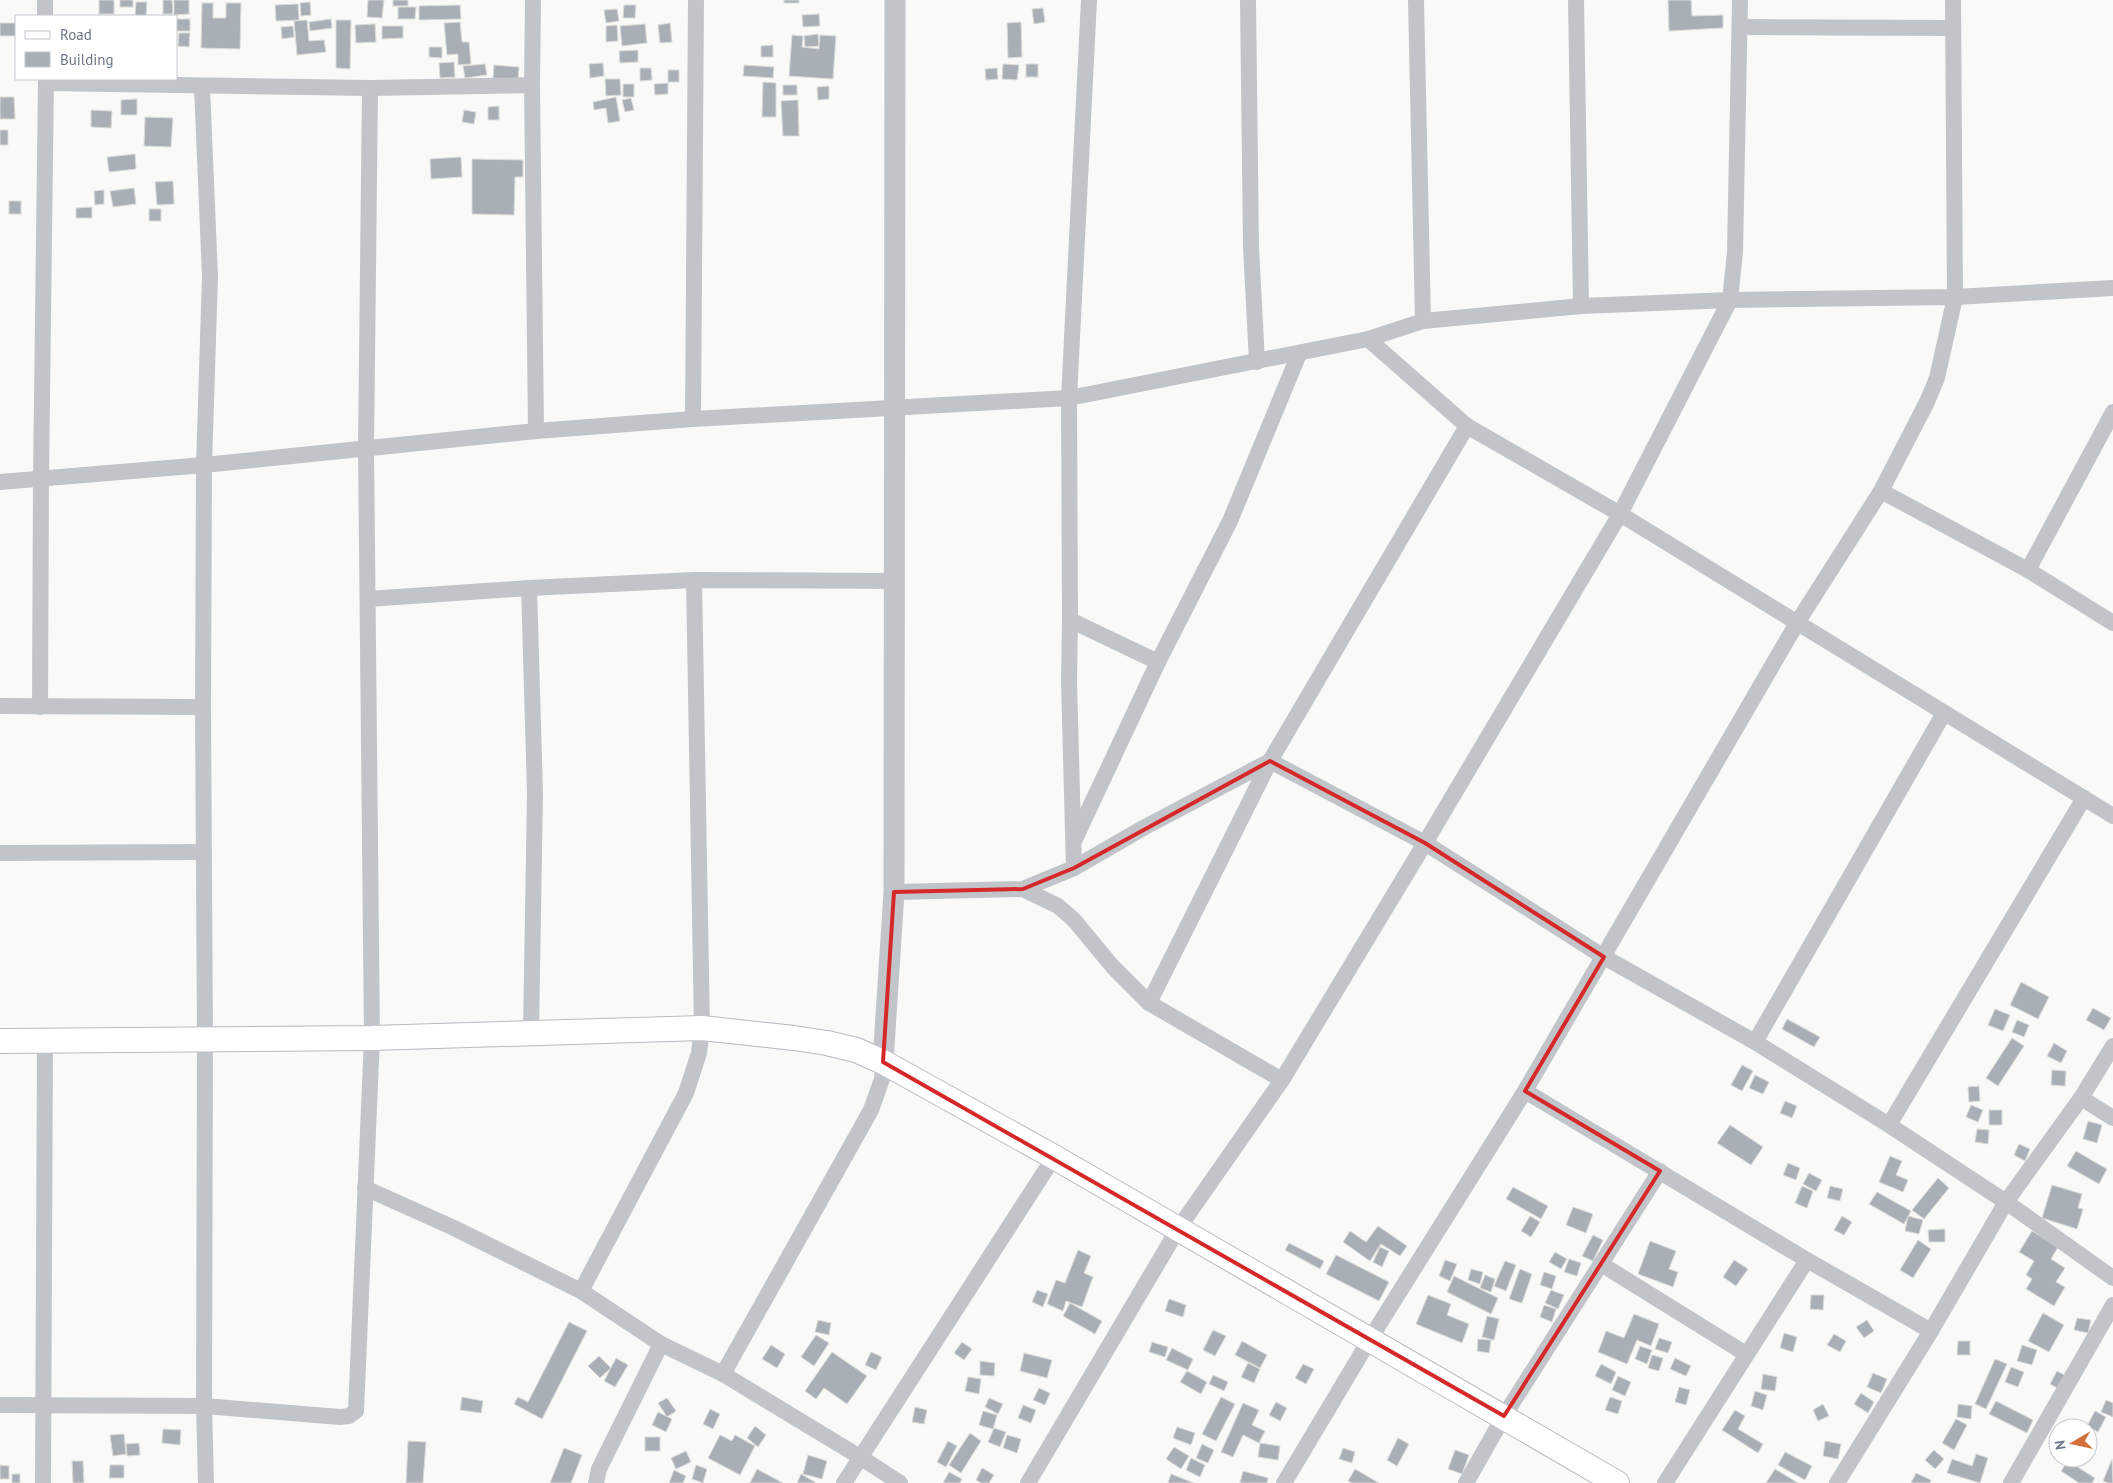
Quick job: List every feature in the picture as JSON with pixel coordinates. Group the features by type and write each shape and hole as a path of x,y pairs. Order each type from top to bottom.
{"main road":[{"path":"0,1041 372,1038 702,1028 794,1038 856,1050 883,1062 1054,1157 1617,1483"}],"street":[{"path":"45,15 46,0"},
{"path":"533,0 532,85 536,432"},
{"path":"693,419 696,0"},
{"path":"723,1374 871,1110 882,1079 894,892 895,0"},
{"path":"1074,868 1069,682 1069,398 1089,0"},
{"path":"1248,0 1251,247 1257,362"},
{"path":"1416,0 1423,321"},
{"path":"1576,0 1582,306"},
{"path":"1028,1483 1178,1229 1282,1080 1425,843 1620,514 1730,300 1735,252 1741,27 1740,0"},
{"path":"1284,1483 1604,957 1797,623 1881,491 1927,402 1937,378 1955,297 1953,0"},
{"path":"1741,27 1952,28"},
{"path":"40,706 40,479 46,81 202,87 370,88 532,85"},
{"path":"202,87 210,276 204,465 203,707 205,1040 204,1406 206,1483"},
{"path":"0,1405 204,1406 334,1416 350,1416 356,1411 372,1038 366,448 370,88"},
{"path":"0,482 204,465 536,432 693,419 1069,398 1368,339 1423,321 1582,306 1730,300 1955,297 2113,288"},
{"path":"1368,339 1467,426 1620,514 2113,816"},
{"path":"1073,843 1158,662 1230,521 1299,354"},
{"path":"2028,570 2113,412"},
{"path":"1150,1003 1270,761 1467,426"},
{"path":"1881,491 2028,570 2113,623"},
{"path":"368,599 529,588 694,580 895,581"},
{"path":"581,1291 686,1093 699,1053 702,1028 694,580"},
{"path":"529,588 535,793 531,1033"},
{"path":"1070,620 1158,662"},
{"path":"0,706 203,707"},
{"path":"1755,1042 1944,713"},
{"path":"1270,761 1425,843 1604,957 1755,1042 1889,1125 2006,1202 2113,1278"},
{"path":"894,892 1023,889 1074,868 1145,827 1270,761"},
{"path":"1889,1125 2084,798"},
{"path":"0,853 203,852"},
{"path":"1023,889 1058,906 1074,920 1114,967 1150,1003 1282,1080"},
{"path":"43,1483 45,1041"},
{"path":"1837,1483 1931,1331 2006,1202 2081,1098 2113,1046"},
{"path":"1524,1091 1806,1260 1931,1331"},
{"path":"2081,1098 2113,1118"},
{"path":"844,1483 1054,1157"},
{"path":"1466,1483 1504,1416 1660,1171"},
{"path":"365,1188 454,1228 581,1291 661,1344 723,1374 900,1483"},
{"path":"1664,1483 1806,1260"},
{"path":"1601,1264 1746,1354"},
{"path":"2011,1483 2113,1305"},
{"path":"596,1483 598,1469 661,1344"}],"highlighted area":[{"path":"1270,761 1425,843 1604,957 1525,1091 1660,1171 1504,1416 883,1062 894,892 1023,889 1074,868"}],"building":[{"path":"99,0 114,0 114,14 99,14"},
{"path":"120,0 133,0 133,7 120,7"},
{"path":"163,0 172,0 173,14 163,14"},
{"path":"174,0 189,0 189,14 174,15"},
{"path":"368,0 384,0 382,18 367,17"},
{"path":"393,0 408,0 408,6 393,6"},
{"path":"784,0 799,0 799,3 784,3"},
{"path":"1668,0 1691,0 1692,16 1723,15 1723,28 1669,31"},
{"path":"136,2 147,2 146,15 135,15"},
{"path":"310,2 311,15 301,16 300,3"},
{"path":"202,3 213,3 213,18 226,18 226,3 241,3 240,49 201,48"},
{"path":"298,4 299,20 276,21 275,5"},
{"path":"460,5 461,19 419,20 419,6"},
{"path":"624,5 636,5 635,18 623,18"},
{"path":"398,7 416,7 415,19 398,19"},
{"path":"1043,8 1045,22 1034,24 1032,9"},
{"path":"617,9 619,21 606,23 604,10"},
{"path":"819,14 820,26 803,27 802,15"},
{"path":"178,19 190,19 190,31 178,31"},
{"path":"331,19 332,28 310,31 309,22"},
{"path":"307,20 309,41 324,40 326,52 297,55 294,21"},
{"path":"336,20 351,20 350,69 336,68"},
{"path":"460,22 462,42 469,42 471,64 458,65 458,54 447,55 444,23"},
{"path":"1021,22 1022,57 1008,58 1007,23"},
{"path":"0,23 15,23 15,36 0,36"},
{"path":"670,23 672,42 660,43 658,25"},
{"path":"375,24 376,42 356,43 355,25"},
{"path":"645,24 647,43 622,46 620,26"},
{"path":"617,25 618,41 606,42 606,26"},
{"path":"293,26 294,37 282,39 281,27"},
{"path":"382,26 403,26 403,38 382,39"},
{"path":"179,33 190,33 189,47 178,46"},
{"path":"818,34 819,46 805,47 804,36"},
{"path":"792,35 803,36 802,47 819,49 820,35 836,36 833,79 789,76"},
{"path":"773,45 773,57 761,57 761,46"},
{"path":"429,47 442,47 442,58 429,57"},
{"path":"638,50 638,62 620,63 619,51"},
{"path":"454,62 455,77 440,78 439,63"},
{"path":"603,63 604,76 590,78 589,64"},
{"path":"485,64 487,75 465,78 463,66"},
{"path":"1003,64 1019,65 1017,80 1002,79"},
{"path":"1026,64 1038,64 1038,77 1026,77"},
{"path":"494,65 519,67 518,80 493,78"},
{"path":"744,65 774,67 773,78 743,76"},
{"path":"640,68 651,68 652,80 640,81"},
{"path":"997,68 998,79 986,80 985,69"},
{"path":"668,70 679,70 679,82 668,82"},
{"path":"605,79 620,79 621,95 606,96"},
{"path":"763,82 776,83 776,117 762,117"},
{"path":"668,83 668,94 655,95 654,84"},
{"path":"623,84 634,84 634,97 623,97"},
{"path":"783,85 797,85 797,95 783,95"},
{"path":"829,86 829,99 818,100 817,87"},
{"path":"0,97 14,97 15,119 0,119"},
{"path":"616,97 620,121 608,123 606,108 594,110 593,102"},
{"path":"631,98 634,110 625,112 622,100"},
{"path":"137,99 137,115 121,115 121,100"},
{"path":"798,100 799,136 783,136 781,101"},
{"path":"499,106 499,120 488,120 488,107"},
{"path":"91,110 112,111 111,128 91,127"},
{"path":"464,110 476,112 474,124 462,122"},
{"path":"145,117 173,118 171,147 144,146"},
{"path":"0,130 8,130 8,145 0,145"},
{"path":"135,154 136,169 109,172 107,157"},
{"path":"461,157 462,177 431,179 430,159"},
{"path":"472,159 523,160 523,177 515,177 514,215 472,214"},
{"path":"173,181 174,204 157,205 155,182"},
{"path":"134,188 136,204 113,207 110,191"},
{"path":"104,190 104,204 95,205 94,191"},
{"path":"9,201 21,201 21,214 9,214"},
{"path":"92,207 92,218 76,218 76,208"},
{"path":"149,209 161,209 161,221 149,221"},
{"path":"2021,982 2049,997 2038,1019 2010,1005"},
{"path":"2093,1008 2111,1018 2104,1030 2086,1020"},
{"path":"1995,1009 2010,1015 2003,1031 1988,1025"},
{"path":"1787,1019 1820,1037 1814,1047 1782,1029"},
{"path":"2017,1020 2029,1025 2024,1037 2012,1032"},
{"path":"2012,1038 2024,1046 1998,1086 1986,1078"},
{"path":"2054,1043 2067,1051 2061,1063 2047,1056"},
{"path":"1742,1065 1753,1071 1742,1091 1731,1085"},
{"path":"2052,1070 2066,1071 2065,1086 2051,1085"},
{"path":"1755,1075 1769,1082 1763,1094 1749,1088"},
{"path":"1979,1086 1980,1101 1969,1102 1968,1087"},
{"path":"1785,1101 1797,1106 1792,1118 1780,1113"},
{"path":"1971,1105 1983,1110 1978,1122 1966,1117"},
{"path":"1989,1110 2002,1110 2002,1125 1989,1125"},
{"path":"2088,1121 2102,1125 2097,1143 2083,1139"},
{"path":"1730,1125 1763,1147 1751,1165 1717,1143"},
{"path":"1977,1129 1989,1130 1988,1144 1975,1142"},
{"path":"2019,1144 2030,1149 2025,1161 2014,1155"},
{"path":"2076,1151 2107,1169 2099,1184 2067,1166"},
{"path":"1890,1156 1902,1161 1896,1175 1908,1180 1903,1192 1879,1182"},
{"path":"1788,1163 1800,1168 1796,1180 1783,1175"},
{"path":"1809,1173 1822,1180 1816,1191 1803,1184"},
{"path":"1938,1178 1949,1188 1924,1219 1912,1210"},
{"path":"2052,1185 2082,1194 2078,1208 2083,1209 2077,1229 2042,1218"},
{"path":"1802,1186 1813,1191 1807,1208 1795,1203"},
{"path":"1830,1186 1843,1189 1840,1201 1827,1198"},
{"path":"1513,1187 1548,1206 1541,1219 1506,1199"},
{"path":"1877,1192 1911,1211 1904,1224 1869,1204"},
{"path":"1573,1207 1593,1214 1586,1233 1566,1225"},
{"path":"1530,1216 1540,1222 1531,1237 1521,1231"},
{"path":"1842,1216 1852,1222 1844,1235 1834,1230"},
{"path":"1908,1216 1923,1220 1919,1234 1905,1231"},
{"path":"1378,1226 1407,1246 1400,1256 1381,1244 1370,1261 1343,1242 1350,1231 1366,1242"},
{"path":"1945,1229 1945,1242 1929,1242 1928,1230"},
{"path":"2032,1231 2058,1247 2051,1259 2065,1268 2056,1282 2065,1287 2054,1306 2026,1289 2032,1279 2026,1275 2034,1261 2019,1252"},
{"path":"1593,1235 1603,1240 1593,1261 1582,1256"},
{"path":"1918,1240 1931,1249 1913,1278 1900,1270"},
{"path":"1650,1241 1676,1251 1669,1269 1678,1272 1673,1287 1638,1274"},
{"path":"1289,1243 1324,1261 1320,1269 1285,1250"},
{"path":"1380,1247 1389,1251 1382,1267 1373,1262"},
{"path":"1078,1250 1091,1256 1084,1273 1093,1277 1082,1307 1066,1301 1063,1311 1047,1304 1056,1280 1065,1283"},
{"path":"1555,1252 1567,1259 1561,1269 1549,1262"},
{"path":"1336,1255 1389,1282 1379,1301 1326,1274"},
{"path":"1569,1259 1581,1263 1577,1276 1564,1272"},
{"path":"1445,1260 1457,1264 1450,1281 1439,1276"},
{"path":"1734,1260 1748,1269 1736,1286 1723,1277"},
{"path":"1505,1261 1516,1265 1506,1291 1494,1286"},
{"path":"1471,1269 1483,1272 1480,1284 1468,1280"},
{"path":"1520,1269 1532,1274 1522,1303 1509,1299"},
{"path":"1544,1272 1556,1276 1552,1289 1540,1285"},
{"path":"1485,1275 1495,1279 1491,1292 1480,1288"},
{"path":"1454,1276 1498,1298 1491,1314 1447,1292"},
{"path":"1037,1290 1048,1294 1043,1307 1032,1302"},
{"path":"1551,1290 1564,1295 1558,1309 1545,1303"},
{"path":"1428,1295 1451,1304 1447,1315 1469,1324 1462,1343 1416,1324"},
{"path":"1811,1295 1824,1295 1823,1310 1810,1309"},
{"path":"1169,1299 1186,1305 1183,1317 1165,1311"},
{"path":"1070,1303 1102,1321 1095,1334 1063,1316"},
{"path":"1544,1305 1556,1309 1552,1322 1540,1317"},
{"path":"2043,1313 2064,1325 2049,1352 2028,1341"},
{"path":"1634,1314 1659,1324 1651,1346 1637,1340 1627,1364 1598,1352 1606,1331 1624,1338"},
{"path":"1487,1316 1499,1319 1494,1340 1482,1337"},
{"path":"2077,1318 2091,1320 2088,1333 2074,1330"},
{"path":"818,1320 831,1323 829,1335 815,1332"},
{"path":"1867,1320 1874,1331 1864,1338 1856,1327"},
{"path":"569,1322 587,1331 542,1419 514,1404 518,1397 528,1402"},
{"path":"1213,1330 1226,1336 1215,1356 1203,1350"},
{"path":"1784,1333 1797,1337 1793,1352 1780,1348"},
{"path":"1834,1334 1846,1341 1840,1352 1827,1345"},
{"path":"816,1335 829,1343 814,1366 801,1357"},
{"path":"1659,1338 1672,1342 1668,1353 1655,1349"},
{"path":"1478,1339 1491,1340 1489,1353 1477,1351"},
{"path":"1242,1341 1267,1355 1260,1368 1235,1355"},
{"path":"1958,1341 1970,1341 1970,1355 1957,1355"},
{"path":"962,1342 972,1349 964,1360 954,1353"},
{"path":"1152,1342 1168,1347 1165,1357 1149,1352"},
{"path":"771,1345 785,1354 777,1368 762,1359"},
{"path":"2022,1345 2037,1350 2032,1365 2017,1361"},
{"path":"1640,1346 1652,1350 1647,1364 1635,1359"},
{"path":"1172,1348 1193,1359 1188,1370 1166,1360"},
{"path":"832,1352 867,1376 847,1404 824,1388 816,1399 805,1391"},
{"path":"871,1352 882,1357 876,1370 865,1365"},
{"path":"1024,1353 1052,1360 1047,1378 1020,1371"},
{"path":"1652,1355 1663,1358 1659,1371 1648,1368"},
{"path":"599,1356 611,1368 600,1378 588,1366"},
{"path":"616,1358 628,1365 615,1387 604,1381"},
{"path":"1675,1358 1691,1366 1686,1376 1670,1369"},
{"path":"1995,1359 2007,1364 1986,1409 1975,1404"},
{"path":"980,1361 995,1363 994,1376 980,1375"},
{"path":"1248,1363 1260,1369 1254,1383 1241,1377"},
{"path":"1303,1364 1314,1369 1306,1384 1295,1378"},
{"path":"1601,1364 1616,1372 1611,1384 1595,1376"},
{"path":"2011,1367 2024,1372 2018,1387 2005,1382"},
{"path":"1187,1371 1207,1382 1201,1394 1180,1382"},
{"path":"2057,1371 2068,1377 2061,1390 2050,1384"},
{"path":"1873,1373 1887,1379 1881,1393 1867,1387"},
{"path":"1763,1374 1777,1377 1775,1391 1761,1389"},
{"path":"1213,1375 1228,1382 1224,1391 1209,1384"},
{"path":"1618,1376 1631,1382 1625,1396 1612,1390"},
{"path":"968,1377 981,1379 979,1394 965,1391"},
{"path":"1679,1387 1690,1390 1686,1405 1675,1402"},
{"path":"1039,1388 1050,1393 1045,1405 1033,1400"},
{"path":"1755,1391 1767,1395 1763,1410 1751,1406"},
{"path":"1861,1393 1874,1402 1868,1413 1854,1404"},
{"path":"462,1397 483,1401 481,1413 460,1410"},
{"path":"1221,1397 1235,1404 1216,1441 1202,1434"},
{"path":"1610,1397 1622,1401 1618,1414 1605,1410"},
{"path":"667,1398 676,1411 667,1417 658,1403"},
{"path":"989,1398 1003,1404 998,1414 985,1407"},
{"path":"2106,1400 2113,1403 2113,1417 2101,1412"},
{"path":"1996,1401 2033,1420 2027,1433 1989,1414"},
{"path":"1276,1402 1287,1408 1280,1421 1269,1415"},
{"path":"1243,1403 1259,1410 1252,1425 1265,1431 1259,1443 1243,1435 1233,1457 1221,1452"},
{"path":"1823,1404 1829,1416 1818,1421 1813,1410"},
{"path":"1958,1404 1972,1406 1971,1419 1957,1417"},
{"path":"1023,1405 1036,1410 1031,1423 1018,1418"},
{"path":"915,1407 927,1410 924,1424 912,1422"},
{"path":"710,1409 720,1414 713,1429 703,1424"},
{"path":"1735,1410 1745,1416 1738,1429 1763,1444 1758,1453 1722,1430"},
{"path":"983,1411 997,1415 993,1429 979,1425"},
{"path":"2095,1411 2106,1417 2098,1432 2098,1418 2091,1418"},
{"path":"658,1412 672,1419 666,1432 652,1425"},
{"path":"1956,1419 1967,1425 1954,1450 1942,1443"},
{"path":"755,1426 766,1435 758,1447 747,1438"},
{"path":"1177,1427 1195,1433 1191,1445 1173,1438"},
{"path":"994,1428 1006,1432 1000,1447 988,1442"},
{"path":"163,1429 181,1430 180,1445 162,1443"},
{"path":"970,1433 981,1441 961,1473 949,1465"},
{"path":"124,1434 126,1454 113,1456 110,1435"},
{"path":"720,1435 732,1441 735,1435 755,1446 740,1475 708,1458"},
{"path":"1007,1435 1021,1439 1017,1453 1003,1448"},
{"path":"645,1437 660,1437 660,1451 645,1451"},
{"path":"1398,1438 1409,1444 1397,1466 1387,1460"},
{"path":"408,1441 426,1442 423,1483 406,1483"},
{"path":"948,1441 957,1446 946,1467 937,1462"},
{"path":"1825,1441 1841,1444 1838,1459 1823,1456"},
{"path":"139,1443 140,1455 127,1456 126,1444"},
{"path":"1260,1443 1280,1446 1278,1460 1258,1457"},
{"path":"1202,1444 1214,1450 1208,1463 1196,1458"},
{"path":"1174,1447 1189,1456 1181,1469 1166,1459"},
{"path":"564,1448 582,1455 571,1483 550,1483"},
{"path":"1343,1448 1355,1452 1352,1463 1339,1459"},
{"path":"1455,1450 1469,1455 1462,1474 1448,1469"},
{"path":"1934,1450 1944,1459 1935,1469 1925,1460"},
{"path":"686,1451 691,1462 676,1469 671,1458"},
{"path":"1785,1452 1812,1466 1805,1480 1778,1465"},
{"path":"1976,1454 1988,1458 1980,1483 1947,1473 1952,1459 1972,1466"},
{"path":"808,1455 827,1461 822,1479 803,1474"},
{"path":"1191,1458 1205,1465 1200,1477 1186,1470"},
{"path":"2112,1459 2113,1483 2108,1483 2103,1481"},
{"path":"72,1461 83,1461 84,1483 73,1483"},
{"path":"0,1465 9,1466 9,1479 0,1479"},
{"path":"110,1465 124,1465 124,1478 109,1478"},
{"path":"696,1465 707,1469 703,1483 692,1479"},
{"path":"982,1468 994,1475 989,1483 981,1483 976,1480"},
{"path":"2063,1468 2079,1468 2095,1478 2092,1483 2079,1483 2061,1471"},
{"path":"757,1469 783,1483 750,1483"},
{"path":"1355,1469 1379,1483 1352,1483 1348,1481"},
{"path":"1775,1469 1798,1483 1766,1483"},
{"path":"674,1470 686,1476 683,1483 669,1483"},
{"path":"1243,1471 1268,1478 1267,1483 1240,1483"},
{"path":"949,1472 962,1479 960,1483 943,1483"},
{"path":"1916,1473 1931,1480 1930,1483 1911,1483"},
{"path":"12,1474 20,1474 20,1483 12,1483"},
{"path":"801,1474 815,1482 797,1483"},
{"path":"1171,1474 1194,1483 1168,1483"}]}
